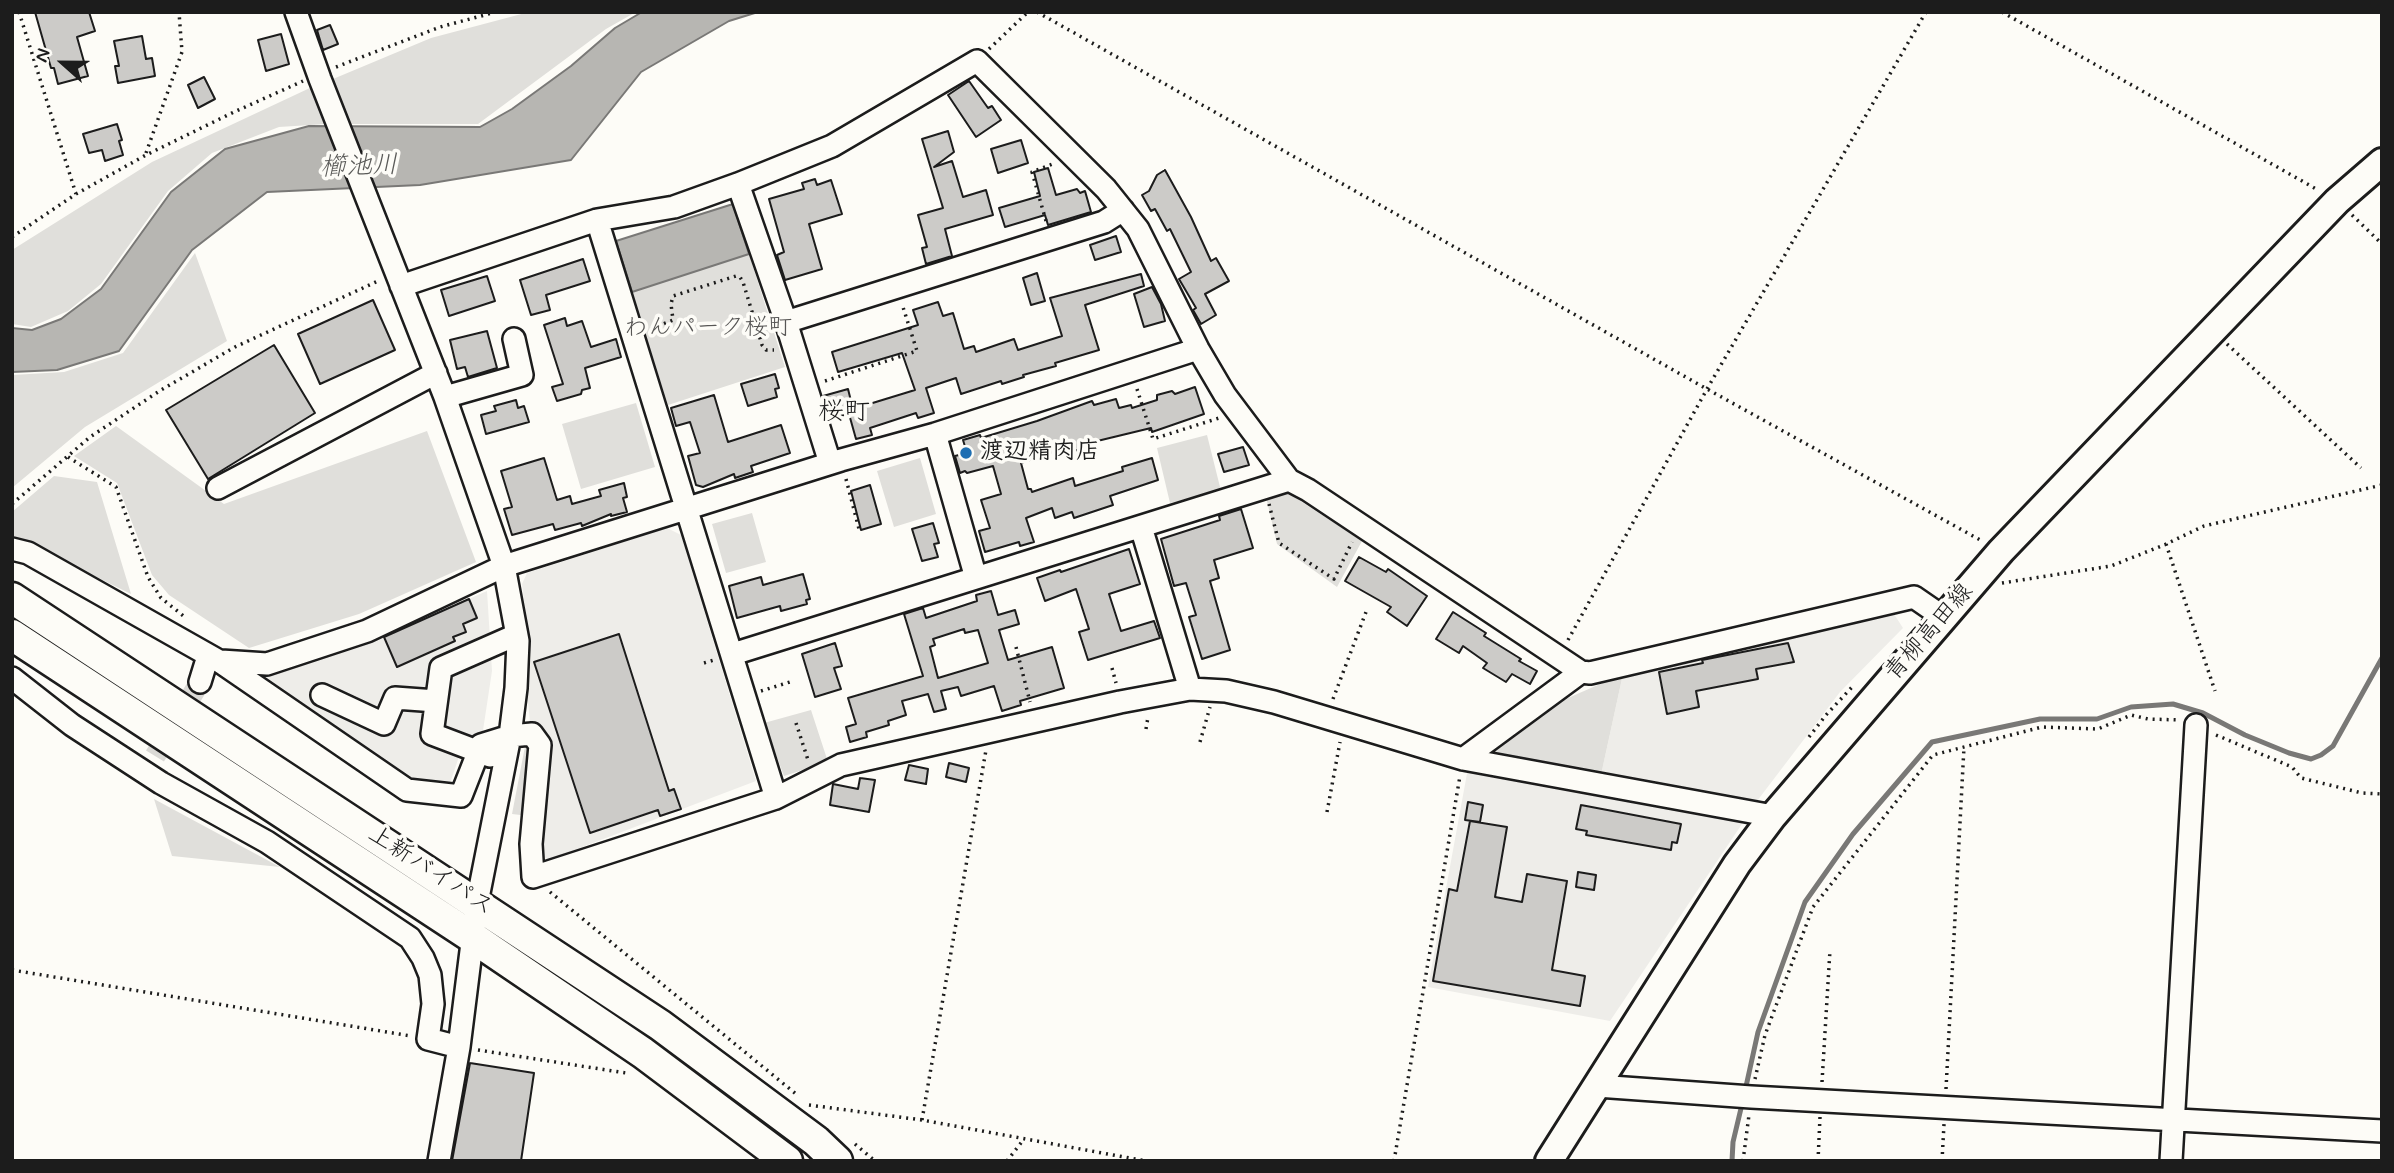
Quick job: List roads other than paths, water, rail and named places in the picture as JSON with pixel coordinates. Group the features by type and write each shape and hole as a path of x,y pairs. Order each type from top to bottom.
{"highway":[{"name":"上新バイパス","path":"12,598 660,1026 816,1141 837,1161"},
{"name":"上新バイパス","path":"12,635 472,937 643,1053 787,1161"}],"main road":[{"name":"青柳高田線","path":"1549,1161 1737,864 1773,817 2001,551 2212,331 2332,198 2382,162"}],"street":[{"path":"296,12 445,397 504,566 516,635 516,688 510,736 477,903 459,1047 439,1161"},
{"path":"396,274 597,220 674,207 738,184 832,146 977,61 1073,156 1138,229 1224,395 1289,480 1581,672 1590,673 1914,597 1943,617"},
{"path":"738,184 806,388 835,462"},
{"path":"786,322 1104,222 1123,210"},
{"path":"597,220 776,798"},
{"path":"445,397 522,375 510,348"},
{"path":"214,659 267,664 367,631 504,566 687,507 935,434 1198,349"},
{"path":"218,488 436,373"},
{"path":"935,434 976,578"},
{"path":"733,654 1289,480"},
{"path":"1141,527 1190,689"},
{"path":"12,549 29,553 214,659 407,790 461,796 481,745 510,736 532,734 540,745 531,844 533,877 776,798 841,765 1190,689 1275,702 1463,759 1773,817"},
{"path":"505,762 432,734 441,668 516,635"},
{"path":"200,682 214,659"},
{"path":"1463,759 1581,672"},
{"path":"12,678 72,725 145,761 161,783 267,842 410,938 430,975 433,1004 428,1039 459,1047"},
{"path":"322,695 384,724 395,698 436,701"},
{"path":"2171,1161 2196,725"},
{"path":"1597,1086 1751,1097 2382,1131"}],"water":[{"name":"櫛池川","path":"642,12 758,12 729,21 641,72 571,160 420,185 267,192 192,250 119,351 57,370 12,372 12,328 32,330 61,319 101,289 171,192 225,149 309,126 480,127 512,109 571,66 615,28"},
{"path":"733,204 749,254 632,292 616,241"}],"waterway":[{"path":"1745,1091 1758,1032 1805,902 1853,834 1932,742 2040,719 2097,719 2131,707 2173,704 2203,713 2245,735 2311,759 2333,746 2382,658"},
{"path":"1732,1161 1733,1142 1743,1100"}],"tunnel":[{"path":"155,756 200,682"}],"place":[{"name":"渡辺精肉店","path":"966,453"}],"district":[{"name":"桜町","path":"844,414"}],"park label":[{"name":"わんパーク桜町","path":"708,329"}]}
